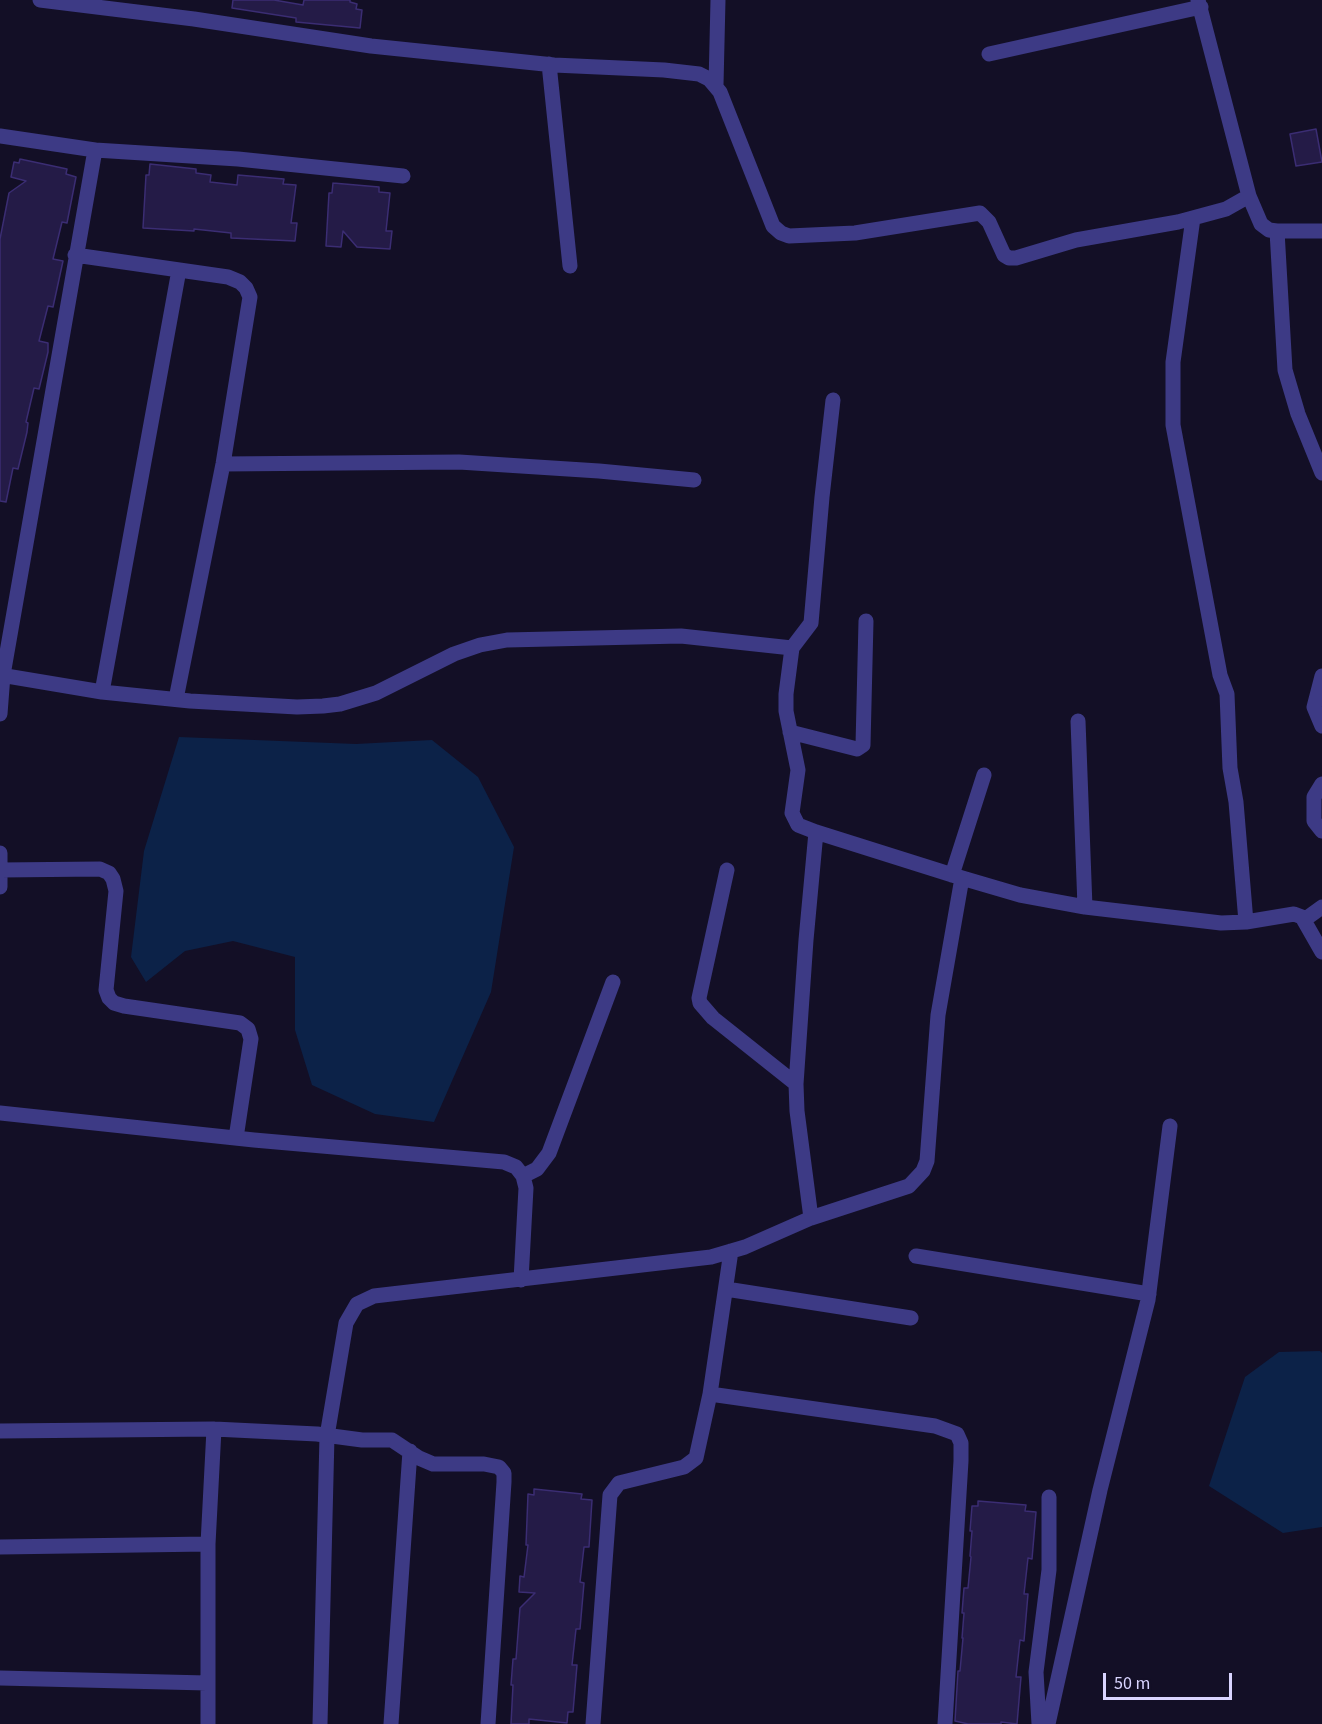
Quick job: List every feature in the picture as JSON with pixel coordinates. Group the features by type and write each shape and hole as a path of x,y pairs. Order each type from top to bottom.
{"street":[{"path":"40,0 70,1 371,46 549,64 699,74 716,85"},
{"path":"718,0 716,85 773,226 789,236 855,233 980,213 989,222 1004,255 1016,258 1076,240 1163,226 1226,209 1249,196"},
{"path":"990,54 1199,3 1249,196 1261,224 1269,230 1277,231 1322,231"},
{"path":"549,64 570,266"},
{"path":"1,140 95,150 238,159 403,176"},
{"path":"0,714 1,675 95,150"},
{"path":"1193,218 1173,362 1173,425 1220,675 1227,694 1230,768 1236,802 1246,922"},
{"path":"1277,231 1285,370 1290,390 1322,473"},
{"path":"75,255 228,277 240,282 250,297 223,464 177,699"},
{"path":"102,692 179,270"},
{"path":"833,400 811,623 792,648 786,704 798,770 792,813 794,819 803,828 1020,895 1085,907 1221,923 1246,922 1294,914 1302,917 1322,952"},
{"path":"223,464 459,462 694,480"},
{"path":"790,732 857,749 863,745 866,621"},
{"path":"1,675 102,692 297,707 340,704 376,693 454,654 507,639 681,636 792,648"},
{"path":"1322,676 1314,707 1322,726"},
{"path":"1078,721 1085,907"},
{"path":"320,1724 327,1436 346,1323 357,1304 374,1296 711,1257 811,1218 909,1186 923,1171 927,1161 938,1015 957,877 984,775"},
{"path":"1322,784 1314,797 1314,821 1322,831"},
{"path":"811,1218 797,1111 796,1084 816,832"},
{"path":"0,853 0,887"},
{"path":"0,870 100,868 109,873 116,891 106,990 109,998 114,1003 124,1006 240,1023 248,1029 251,1039 236,1138"},
{"path":"727,870 699,998 700,1003 713,1018 796,1084"},
{"path":"1304,920 1322,907"},
{"path":"523,1176 537,1169 549,1153 613,981"},
{"path":"0,1113 236,1138 504,1162 516,1167 523,1176 526,1188 521,1280"},
{"path":"1048,1724 1097,1501 1149,1294 1170,1126"},
{"path":"593,1724 610,1495 619,1483 684,1467 696,1458 710,1394 731,1251"},
{"path":"916,1256 1149,1294"},
{"path":"726,1289 911,1318"},
{"path":"710,1394 935,1426 957,1434 961,1443 961,1461 945,1724"},
{"path":"208,1724 208,1544 214,1429"},
{"path":"0,1431 214,1429 362,1440 392,1440 419,1458 434,1464 499,1467 504,1473 488,1724"},
{"path":"391,1724 410,1451"},
{"path":"1039,1724 1036,1672 1049,1570 1049,1497"},
{"path":"0,1547 208,1544"},
{"path":"0,1678 207,1683"}],"water":[{"path":"179,737 356,744 432,740 478,777 514,847 491,992 434,1122 375,1114 312,1085 295,1030 295,957 233,941 185,951 146,982 131,957 144,851"},
{"path":"1320,1351 1322,1353 1322,1527 1283,1533 1209,1486 1245,1377 1279,1352"}],"building":[{"path":"233,0 274,0 303,5 304,0 350,0 357,4 356,9 362,10 360,28 296,22 296,18 232,8"},
{"path":"1316,129 1322,162 1296,166 1290,134"},
{"path":"20,159 67,169 66,174 76,177 67,223 62,222 53,259 63,261 53,307 48,306 39,341 48,343 48,352 39,389 34,388 18,469 13,468 6,502 0,501 0,239 9,193 26,181 11,177 14,162 19,163"},
{"path":"150,164 196,169 196,173 211,175 210,182 237,185 238,175 284,179 283,184 296,185 291,223 297,223 295,241 231,238 231,233 194,229 194,231 143,228 146,175 149,175"},
{"path":"333,183 379,187 379,192 390,193 386,231 392,231 390,249 357,247 343,231 341,247 326,246 329,193 332,193"},
{"path":"534,1489 582,1494 581,1499 592,1500 589,1547 584,1547 580,1582 584,1583 580,1629 576,1629 572,1665 577,1665 573,1712 568,1712 567,1723 529,1719 529,1724 511,1724 513,1659 516,1659 520,1608 535,1593 519,1592 520,1576 524,1577 528,1545 526,1545 528,1494 534,1495"},
{"path":"978,1501 1026,1505 1025,1511 1036,1512 1032,1559 1028,1558 1024,1594 1028,1594 1024,1641 1020,1640 1016,1677 1021,1677 1017,1724 1001,1722 1001,1724 968,1724 955,1721 958,1671 960,1671 963,1638 964,1588 968,1588 971,1557 972,1506 978,1506"}]}
